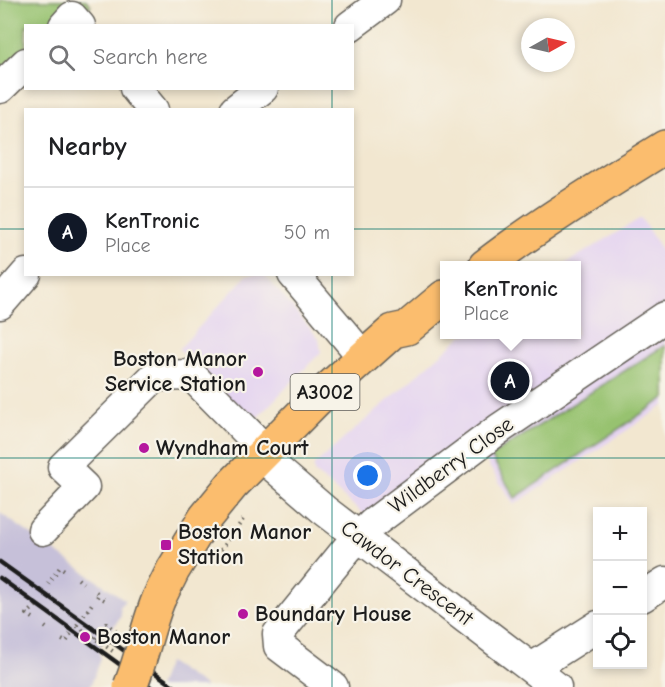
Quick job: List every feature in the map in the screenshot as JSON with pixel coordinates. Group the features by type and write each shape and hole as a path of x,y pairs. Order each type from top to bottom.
{"main road":[{"path":"491,261 568,207 665,147"},
{"name":"A3002","path":"130,687 159,598 172,570 205,518 262,453 316,400 393,332 407,328 440,300"}],"street":[{"path":"353,24 385,0"},
{"path":"0,88 24,65"},
{"path":"137,90 151,108"},
{"path":"238,108 260,90"},
{"path":"0,304 24,276"},
{"path":"295,276 364,358"},
{"name":"Wildberry Close","path":"333,687 279,646 278,634 330,570 372,524 499,429 665,317"},
{"name":"Cawdor Crescent","path":"43,530 84,488 63,467 155,376 191,375 262,453 324,510 556,687"},
{"path":"647,594 665,582"},
{"path":"532,668 593,629"}],"path":[{"path":"48,584 60,567 66,571"},
{"path":"78,579 83,583"},
{"path":"62,640 66,642 99,598"},
{"path":"33,618 27,614 37,605"},
{"path":"95,638 106,623 112,627"},
{"path":"77,626 117,654"},
{"path":"45,627 49,630"}],"shaded area":[{"path":"641,218 665,256 665,312 368,518 314,472 314,465 458,339 581,339 581,261 570,261"},
{"path":"246,276 266,276 319,339 321,352 253,422 179,349"},
{"path":"665,328 665,405 514,505 482,455"},
{"path":"0,513 125,600 120,607 121,616 98,649 101,659 90,687 0,687"},
{"path":"168,662 206,687 158,687"}],"green space":[{"path":"0,0 86,0 91,5 71,24 24,24 24,71 0,95"},
{"path":"665,345 665,398 515,498 491,456"}],"railway":[{"path":"0,562 175,687"},
{"path":"0,578 151,687"}],"place":[{"name":"Boston Manor Service Station","path":"258,372"},
{"name":"KenTronic","path":"510,381"},
{"name":"Wyndham Court","path":"144,448"},
{"name":"Boston Manor Station","path":"166,545"},
{"name":"Boundary House","path":"243,614"},
{"name":"Boston Manor","path":"85,637"}]}
